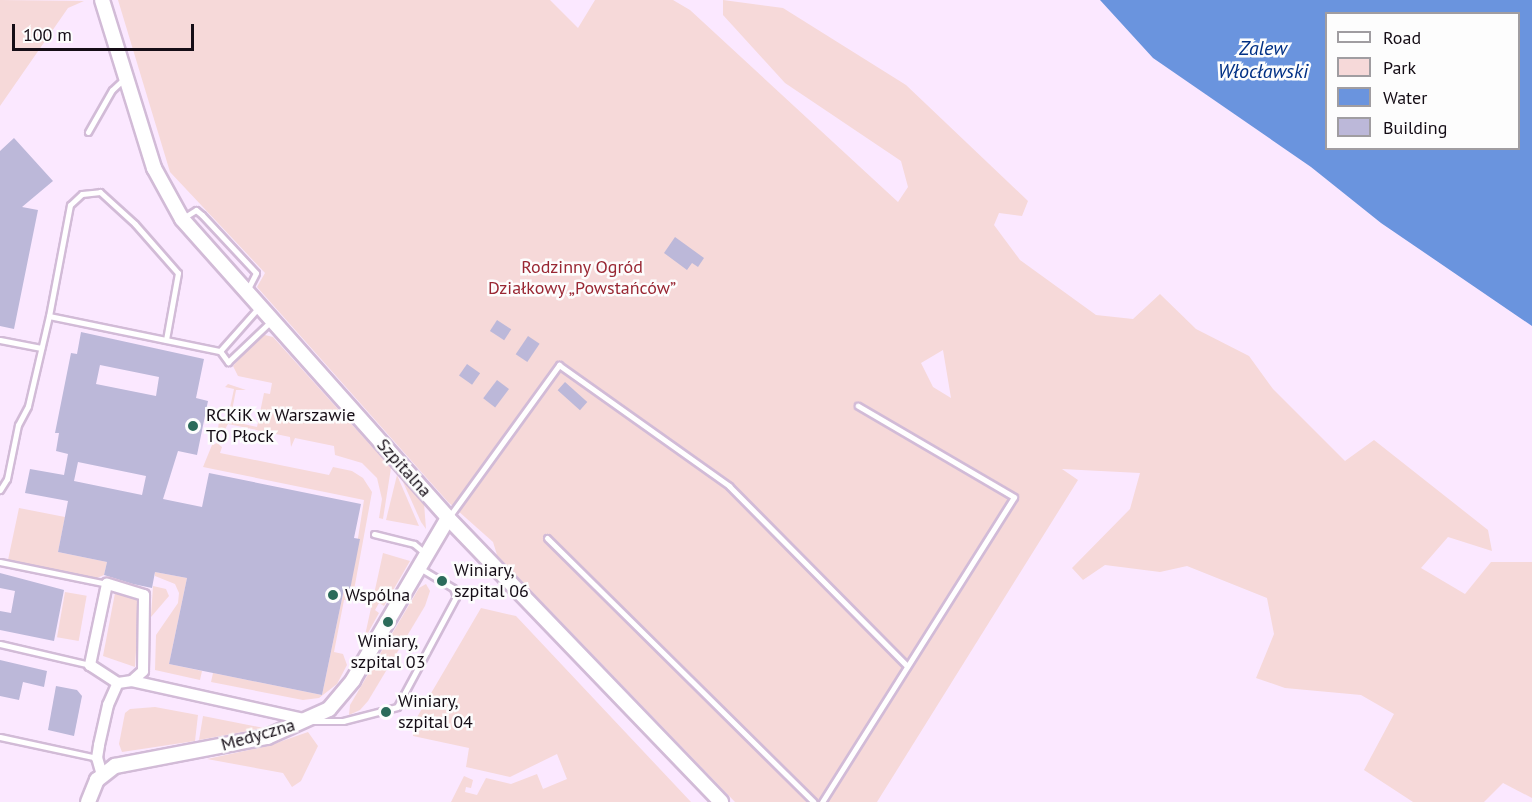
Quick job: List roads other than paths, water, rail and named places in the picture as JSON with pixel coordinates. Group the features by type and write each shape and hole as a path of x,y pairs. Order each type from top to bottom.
{"street":[{"name":"Szpitalna","path":"102,0 159,181 182,219 448,518 721,802"},
{"name":"Medyczna","path":"102,775 124,762 236,744 308,720 329,709 346,691 448,518"},
{"path":"132,681 143,670 144,595 107,584 90,665 118,683 132,681 308,720"},
{"path":"88,802 93,786 102,775 97,758 108,705 118,683"}],"lane":[{"path":"88,132 112,90 126,77"},
{"path":"0,490 8,479 18,425 28,406 49,316 70,205 82,194 100,192 135,224 178,273 166,340"},
{"path":"182,219 196,210 202,214 256,273 253,286 246,292"},
{"path":"219,351 260,307"},
{"path":"49,316 219,351 228,362 272,321"},
{"path":"0,340 41,348"},
{"path":"448,518 559,365 729,486 906,665"},
{"path":"822,802 906,665 1014,497 858,406"},
{"path":"0,477 8,479"},
{"path":"374,534 414,544 427,555"},
{"path":"547,538 814,802"},
{"path":"0,562 107,584"},
{"path":"308,720 343,721 397,707 456,597 453,588 420,568"},
{"path":"0,644 90,665"},
{"path":"0,739 97,758"}],"water":[{"name":"Zalew Włocławski","path":"1100,0 1532,0 1532,326 1381,223 1311,167 1153,58"}],"place":[{"name":"RCKiK w Warszawie TO Płock","path":"193,426"},
{"name":"Winiary, szpital 06","path":"442,581"},
{"name":"Wspólna","path":"333,595"},
{"name":"Winiary, szpital 03","path":"388,622"},
{"name":"Winiary, szpital 04","path":"386,712"}],"park label":[{"name":"Rodzinny Ogród Działkowy „Powstańców”","path":"582,278"}]}
